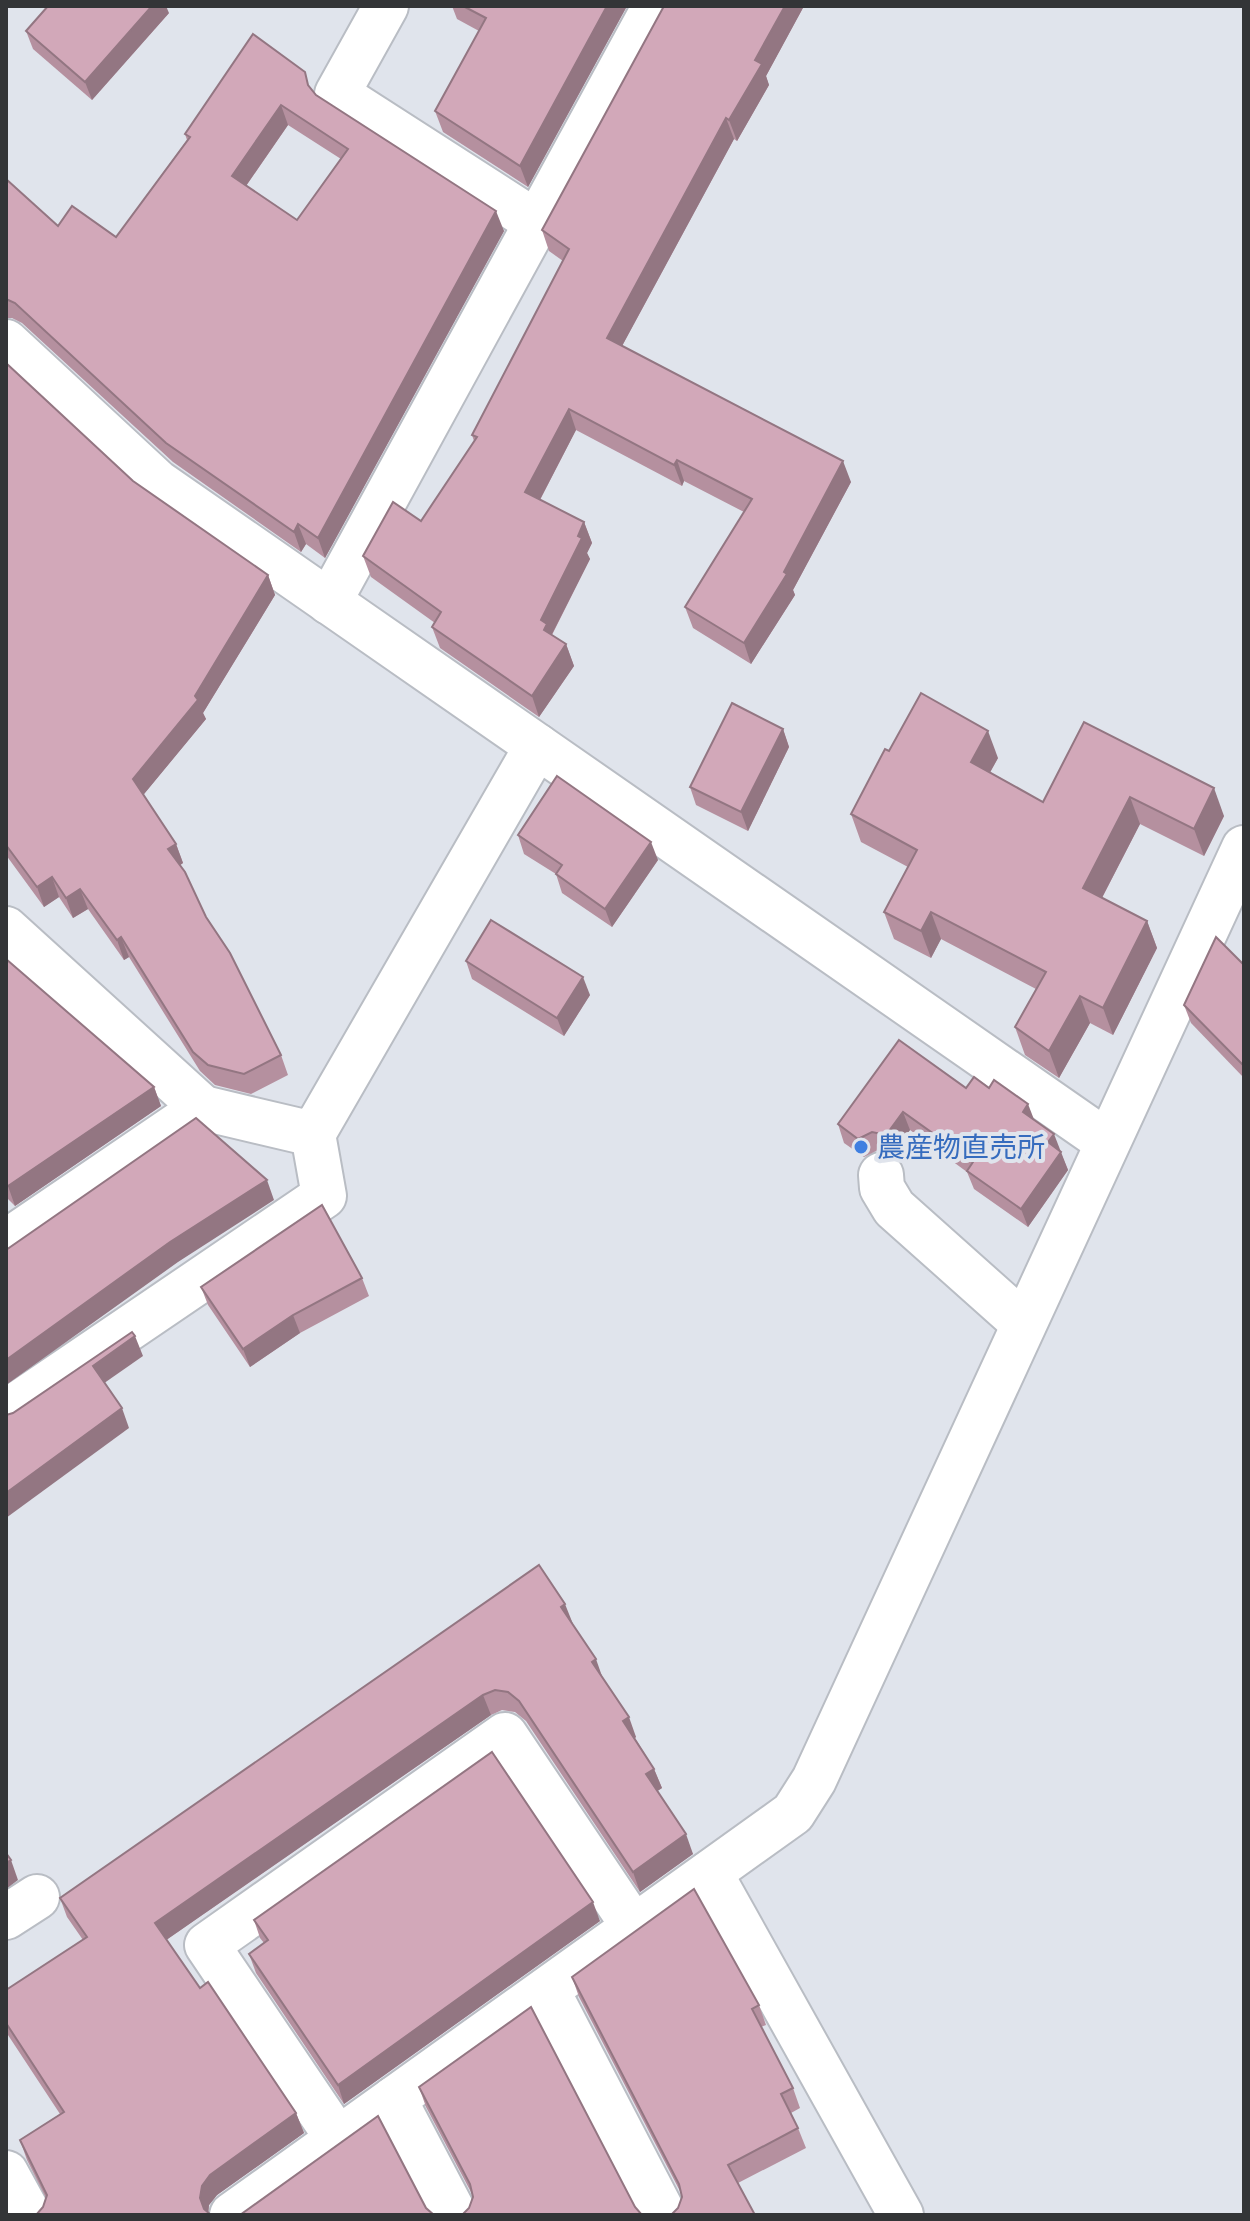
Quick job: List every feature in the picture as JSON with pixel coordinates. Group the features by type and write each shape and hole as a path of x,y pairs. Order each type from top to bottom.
{"street":[{"path":"386,6 337,94 536,222"},
{"path":"329,602 655,6"},
{"path":"6,342 157,482 1107,1142"},
{"path":"6,1412 324,1196 313,1134 537,746"},
{"path":"232,2215 793,1813 814,1780 1244,848"},
{"path":"6,929 203,1108 313,1134"},
{"path":"6,1242 203,1108"},
{"path":"881,1175 882,1188 894,1208 1023,1323"},
{"path":"338,2139 207,1945 505,1735 634,1927"},
{"path":"710,1873 901,2215"},
{"path":"547,1990 664,2215"},
{"path":"394,2099 455,2215"},
{"path":"6,2173 29,2215"}],"building":[{"path":"48,6 152,6 85,82 26,31"},
{"path":"463,6 607,6 520,166 435,111 486,18"},
{"path":"664,6 785,6 755,60 762,64 729,120 726,118 607,338 843,461 784,572 787,574 744,643 685,607 752,499 677,460 674,465 569,409 525,492 584,522 578,536 582,538 541,620 547,624 544,630 566,644 532,696 432,627 441,612 363,556 393,502 421,521 477,437 472,435 569,249 542,230"},
{"path":"253,34 305,72 308,85 316,95 496,211 318,538 298,524 294,532 166,443 15,303 6,299 6,179 58,226 72,206 116,237 190,137 185,134","holes":["281,105 348,149 297,220 232,176"]},
{"path":"6,363 133,481 268,575 195,696 198,700 133,779 176,844 168,849 185,872 206,917 230,953 281,1055 244,1074 208,1065 193,1052 121,937 117,940 80,889 66,898 52,877 37,887 6,845"},
{"path":"921,693 988,731 971,762 1043,802 1084,722 1214,788 1194,829 1130,797 1083,888 1147,921 1103,1008 1080,996 1049,1051 1015,1027 1046,972 931,912 921,931 884,912 917,850 851,814 885,749 889,751"},
{"path":"732,703 783,729 741,812 690,787"},
{"path":"557,776 651,842 605,909 556,874 562,865 518,835"},
{"path":"491,920 583,977 557,1018 466,961"},
{"path":"1216,937 1244,965 1244,1066 1184,1005"},
{"path":"6,959 154,1087 8,1186 6,1184"},
{"path":"899,1040 966,1088 974,1077 989,1088 994,1080 1028,1104 1023,1112 1054,1134 1048,1142 1061,1152 1021,1209 967,1171 973,1162 903,1112 886,1135 872,1132 858,1139 838,1124"},
{"path":"196,1118 267,1180 170,1242 6,1360 6,1250"},
{"path":"322,1205 362,1278 293,1315 243,1349 201,1287"},
{"path":"132,1332 135,1336 93,1366 122,1408 6,1493 6,1415"},
{"path":"539,1565 565,1604 561,1607 596,1659 592,1662 629,1717 623,1721 654,1769 646,1774 686,1834 633,1872 519,1701 508,1692 495,1690 483,1695 155,1923 200,1988 208,1982 296,2113 210,2175 202,2186 200,2198 204,2209 211,2215 36,2215 47,2195 20,2140 64,2112 6,2023 6,1990 87,1937 60,1898"},
{"path":"492,1752 593,1902 338,2085 249,1954 268,1940 254,1920"},
{"path":"694,1889 759,2005 752,2009 793,2088 781,2094 798,2128 728,2165 755,2215 671,2215 682,2197 679,2184 572,1977"},
{"path":"531,2007 635,2207 642,2215 462,2215 473,2197 470,2184 419,2087"},
{"path":"378,2116 426,2208 434,2215 240,2215"}],"place":[{"name":"農産物直売所","path":"861,1147"}]}
